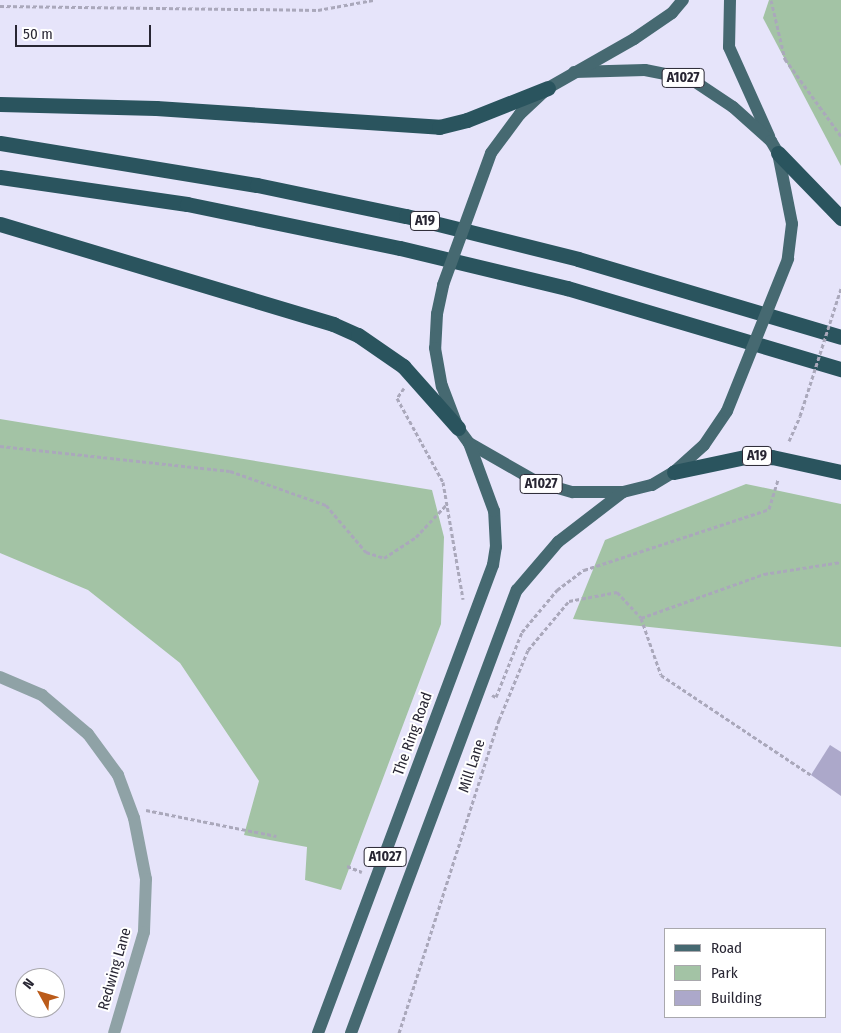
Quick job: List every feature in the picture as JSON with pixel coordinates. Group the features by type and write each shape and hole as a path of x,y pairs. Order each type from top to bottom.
{"highway":[{"path":"7,104 165,108 439,127 467,120 548,88"},
{"name":"A19","path":"0,143 257,185 406,216 578,259 841,337"},
{"path":"774,147 841,218"},
{"name":"A19","path":"0,177 186,204 400,248 567,288 841,369"},
{"path":"0,224 333,324 389,353 413,376 458,428"},
{"name":"A19","path":"674,472 750,456 772,457 841,472"}],"main road":[{"name":"A1027","path":"683,0 672,13 634,39 548,88 520,114 491,153 443,285 437,314 437,358 442,386 458,428 470,443 538,482 573,492 623,492 652,484 674,472 704,445 727,411 788,259 792,224 774,147 730,47 730,0"},
{"name":"A1027","path":"574,72 644,70 690,79 733,106 774,147"},
{"name":"The Ring Road","path":"318,1033 493,564 496,547 494,511 470,443"},
{"name":"A1027","path":"351,1033 517,590 526,577 558,542 623,492"}],"street":[{"name":"Redwing Lane","path":"0,677 42,695 88,734 118,775 131,807 146,878 144,932 114,1033"}],"path":[{"path":"0,6 318,10 373,0"},
{"path":"771,0 785,59 841,136"},
{"path":"789,441 800,416 841,288"},
{"path":"413,376 397,398 443,482 464,601"},
{"path":"0,446 230,471 326,505 366,552 384,558 416,537 447,504"},
{"path":"478,690 496,697 522,632 557,590 584,570 769,509 778,479"},
{"path":"641,618 764,574 832,561 841,562"},
{"name":"Mill Lane","path":"399,1033 499,720 528,650 569,601 617,592 641,618 661,675 811,775"},
{"path":"131,807 276,836"}],"green space":[{"path":"769,0 841,0 841,166 763,18"},
{"path":"0,419 432,490 444,537 441,624 341,890 305,880 307,847 244,835 259,781 180,663 88,590 0,553"},
{"path":"746,484 841,504 841,647 573,619 605,540"}],"building":[{"path":"830,745 841,752 841,796 811,775"}]}
